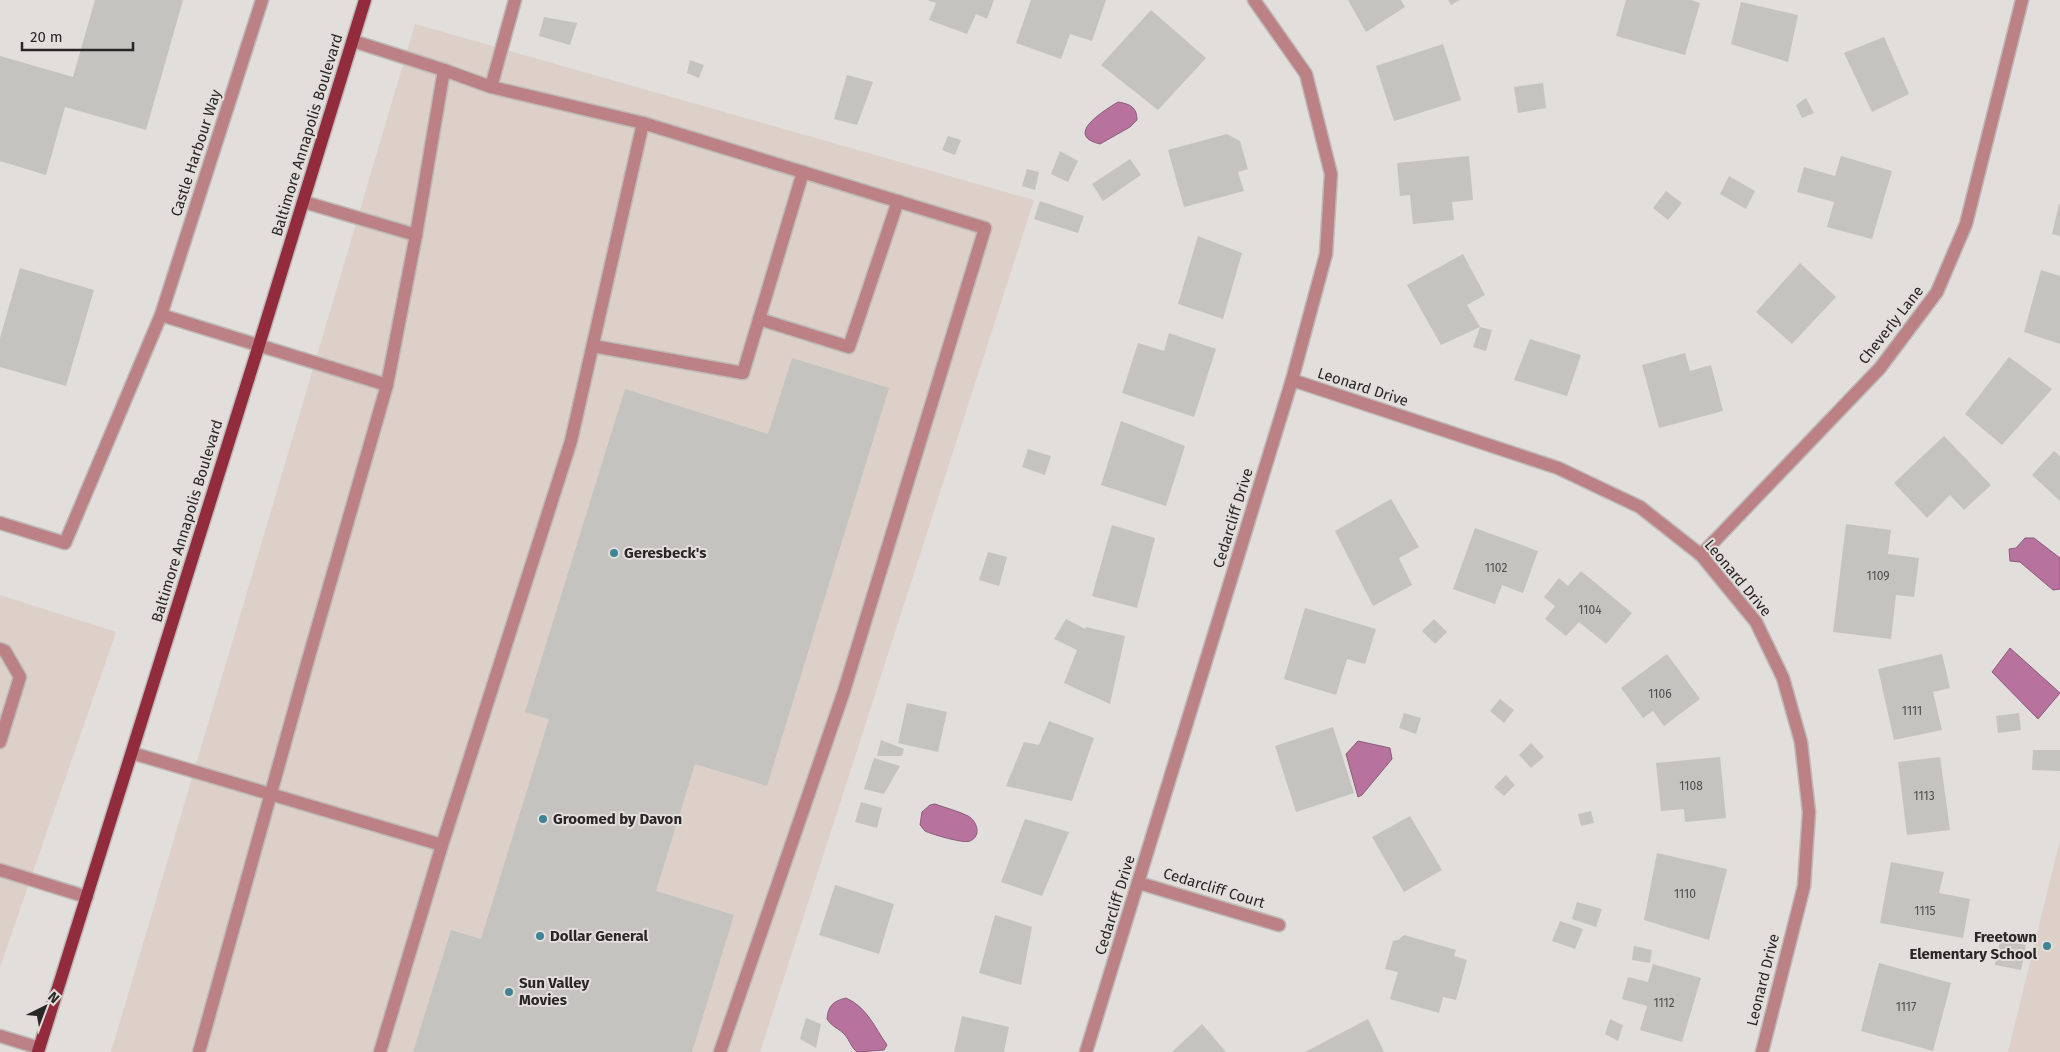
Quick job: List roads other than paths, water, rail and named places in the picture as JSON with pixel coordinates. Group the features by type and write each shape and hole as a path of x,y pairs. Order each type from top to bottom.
{"main road":[{"name":"Baltimore Annapolis Boulevard","path":"38,1050 304,202 365,0"}],"street":[{"name":"Castle Harbour Way","path":"0,523 65,543 161,316 262,0"},
{"path":"491,87 515,0"},
{"name":"Cedarcliff Drive","path":"1086,1052 1292,380 1326,254 1330,174 1306,74 1254,0"},
{"name":"Cheverly Lane","path":"1701,555 1880,368 1937,292 1966,224 2022,0"},
{"path":"352,41 491,87 643,123 985,228 844,691 720,1052"},
{"path":"199,1052 387,385 416,235 444,70"},
{"path":"380,1052 442,845 571,442 643,123"},
{"path":"592,346 743,373 803,172"},
{"path":"759,319 849,348 898,201"},
{"path":"304,202 416,235"},
{"path":"161,316 387,385"},
{"name":"Leonard Drive","path":"1292,380 1558,468 1640,507 1701,555 1756,622 1783,678 1802,748 1809,812 1804,886 1762,1052"},
{"path":"0,649 5,651 20,677 0,742"},
{"path":"132,753 442,845"},
{"path":"0,870 87,897"},
{"name":"Cedarcliff Court","path":"1139,883 1279,925"},
{"path":"0,1036 38,1050"}],"place":[{"name":"Geresbeck's","path":"614,553"},
{"name":"Groomed by Davon","path":"543,819"},
{"name":"Dollar General","path":"540,936"},
{"name":"Freetown Elementary School","path":"2047,946"},
{"name":"Sun Valley Movies","path":"509,992"}]}
